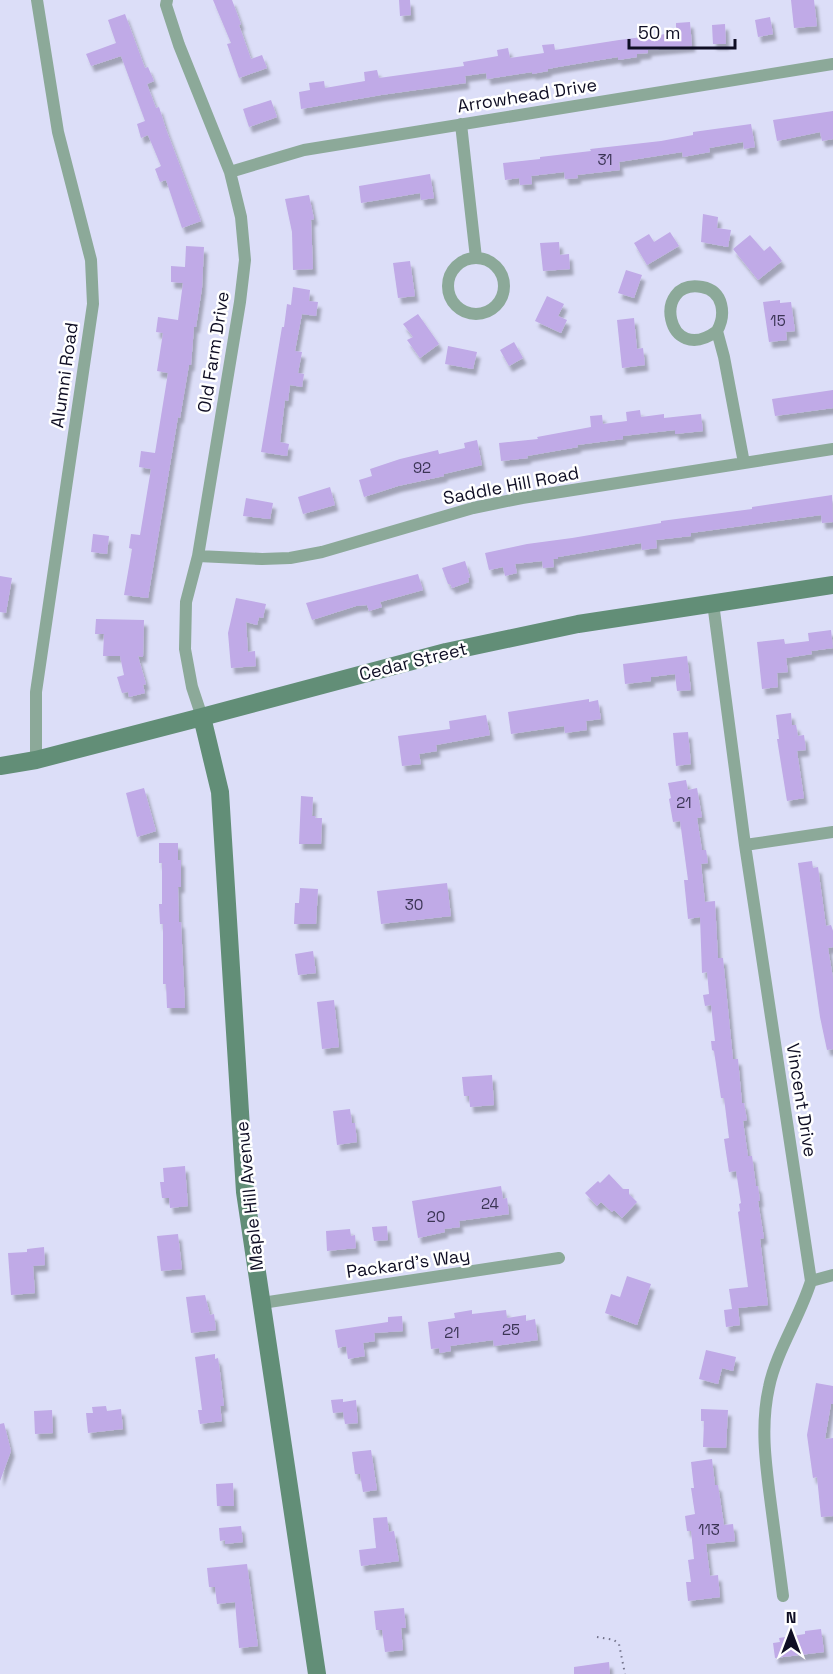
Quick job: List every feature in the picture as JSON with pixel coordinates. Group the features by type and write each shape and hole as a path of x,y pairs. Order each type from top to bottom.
{"street":[{"name":"Alumni Road","path":"36,760 36,692 93,304 91,260 58,132 38,0"},
{"name":"Old Farm Drive","path":"167,0 166,5 179,45 230,172 241,217 245,260 198,556 186,602 184,649 192,687 202,717"},
{"name":"Arrowhead Drive","path":"230,172 304,150 833,64"},
{"path":"461,124 476,258"},
{"path":"476,258 486,260 496,266 502,275 504,286 502,296 496,306 487,312 477,314 466,312 457,306 450,297 448,287 450,276 456,267 476,258"},
{"path":"717,331 708,338 698,340 687,339 678,334 669,315 670,304 684,289 694,286 714,293 721,302 722,322 717,331 744,463"},
{"name":"Saddle Hill Road","path":"198,556 262,560 290,558 322,552 473,508 522,498 833,449"},
{"name":"Cedar Street","path":"0,766 36,760 446,651 578,624 833,585"},
{"name":"Vincent Drive","path":"713,603 745,845 811,1281 804,1304 769,1386 764,1421 765,1458 783,1596"},
{"name":"Maple Hill Avenue","path":"202,717 220,792 245,1192 317,1674"},
{"path":"745,845 833,832"},
{"name":"Packard's Way","path":"262,1303 559,1258"},
{"path":"811,1281 833,1275"}],"path":[{"path":"597,1637 614,1640 619,1644 625,1674"}],"building":[{"path":"213,0 232,0 251,59 262,55 267,68 239,78 227,44 231,43"},
{"path":"399,0 410,0 411,15 400,16"},
{"path":"791,0 814,0 817,26 794,28"},
{"path":"125,14 145,68 148,67 154,81 147,84 156,108 159,107 201,221 182,228 166,180 160,182 155,169 161,166 148,135 141,138 137,124 145,121 121,56 91,66 86,54 116,43 108,20"},
{"path":"770,17 773,34 758,37 755,20"},
{"path":"690,22 692,46 648,50 648,53 637,54 637,57 618,60 618,57 558,67 532,74 532,72 487,79 486,73 465,76 466,83 301,109 299,92 310,90 309,83 324,81 325,88 365,81 364,72 377,70 379,78 464,66 463,62 498,56 497,50 508,48 510,58 544,53 542,45 554,44 555,50 666,34 666,32 676,31 676,23"},
{"path":"725,24 726,44 713,44 712,25"},
{"path":"271,100 277,117 249,127 243,109"},
{"path":"833,111 833,139 822,141 820,132 777,141 773,120"},
{"path":"751,124 755,147 744,149 743,142 709,148 710,152 683,157 682,152 619,162 620,170 577,175 578,178 565,179 564,172 531,176 532,184 520,185 519,178 505,180 503,163 591,151 590,149 661,141 693,135 693,132"},
{"path":"430,174 434,198 421,200 420,193 361,203 359,186"},
{"path":"309,195 314,219 311,220 313,269 293,270 292,232 285,199"},
{"path":"703,214 718,217 717,228 731,230 728,247 701,242"},
{"path":"670,232 679,246 647,265 634,243 649,234 654,242"},
{"path":"750,235 764,251 770,246 782,261 758,280 733,249"},
{"path":"559,242 560,255 569,254 570,269 543,271 540,243"},
{"path":"186,246 204,247 202,288 196,327 194,327 191,365 189,365 180,418 178,417 148,598 124,595 132,549 129,548 131,534 140,535 151,469 139,467 141,451 155,453 168,373 157,371 163,333 156,332 158,317 178,320 183,283 171,282 171,266 185,267"},
{"path":"410,261 415,296 398,298 393,263"},
{"path":"626,270 642,275 634,298 618,293"},
{"path":"293,287 310,290 309,301 318,302 316,316 302,314 295,351 302,352 298,373 304,374 302,387 290,385 288,401 285,400 280,442 289,444 287,456 261,452 282,327 284,327 287,304 291,305"},
{"path":"547,296 564,304 558,316 567,320 561,333 535,321"},
{"path":"780,300 780,303 791,302 795,331 786,332 787,340 769,342 763,302"},
{"path":"418,314 439,344 420,358 407,340 413,337 403,324"},
{"path":"634,318 637,349 643,348 645,365 622,368 617,320"},
{"path":"514,342 523,358 509,366 500,350"},
{"path":"448,346 477,352 473,369 445,364"},
{"path":"833,390 833,408 775,416 772,399"},
{"path":"640,410 641,417 664,414 664,418 701,414 703,431 675,434 675,430 623,436 623,439 577,445 578,447 527,456 528,458 501,461 499,443 538,439 537,437 591,427 590,416 602,415 603,424 627,421 626,412"},
{"path":"477,440 482,465 364,497 359,480 372,476 370,469 438,450 439,454 465,448 464,443"},
{"path":"330,487 335,505 303,514 298,497"},
{"path":"832,495 833,522 822,523 821,515 691,533 691,536 656,540 657,548 642,550 641,543 558,557 558,559 553,559 554,567 543,568 542,561 515,564 517,573 505,576 503,567 489,570 485,553 527,544 661,523 661,521 752,509 752,507"},
{"path":"246,498 273,503 270,519 243,516"},
{"path":"93,534 109,536 107,554 91,552"},
{"path":"465,561 470,577 469,582 452,588 442,568"},
{"path":"418,574 423,590 380,602 382,607 369,611 367,605 356,606 312,620 306,603"},
{"path":"0,576 12,578 6,613 0,612"},
{"path":"236,598 266,604 263,618 259,617 257,625 246,622 248,652 255,651 256,666 231,668 228,633"},
{"path":"96,619 144,620 143,657 138,656 146,684 143,685 145,693 129,697 128,692 122,693 117,677 124,675 120,656 103,656 104,634 95,634"},
{"path":"831,630 833,648 786,658 788,672 777,673 778,687 762,689 757,642 784,639 785,644 809,641 808,633"},
{"path":"687,656 691,690 677,691 675,674 651,677 651,681 625,684 623,664"},
{"path":"589,699 589,702 598,700 601,719 586,721 587,730 565,733 564,726 511,734 508,712"},
{"path":"791,713 792,725 796,725 798,736 804,735 806,750 797,751 804,798 787,801 777,739 779,739 776,715"},
{"path":"486,715 490,735 436,745 437,751 419,754 421,764 402,766 398,736 450,729 449,721"},
{"path":"688,732 691,764 676,766 673,733"},
{"path":"686,780 688,790 697,788 702,817 697,818 702,850 706,850 708,863 701,864 705,902 715,901 718,958 723,958 733,1059 738,1059 742,1103 744,1103 747,1120 743,1121 748,1156 752,1156 756,1186 758,1186 764,1238 760,1239 768,1305 738,1308 740,1325 726,1327 724,1310 732,1309 729,1289 748,1287 738,1212 741,1203 736,1171 729,1172 724,1139 729,1138 724,1098 721,1098 712,1050 711,1041 715,1041 711,1005 705,1006 703,995 709,994 707,972 702,973 700,917 688,919 684,880 688,880 680,821 673,822 669,799 671,798 668,783"},
{"path":"144,788 156,831 137,837 126,793"},
{"path":"301,796 313,797 312,816 322,818 321,844 299,844"},
{"path":"159,843 178,843 178,860 181,860 181,887 178,887 185,1008 167,1008 166,984 163,984 163,924 160,924 159,904 162,904 162,863 159,863"},
{"path":"812,861 813,868 818,867 826,926 831,925 833,931 833,947 828,948 833,978 833,1049 827,1050 820,1017 798,863"},
{"path":"447,883 451,916 381,924 377,891"},
{"path":"300,888 318,889 316,924 294,924 295,903 299,903"},
{"path":"313,951 316,973 298,975 295,954"},
{"path":"334,1000 339,1047 322,1049 317,1002"},
{"path":"492,1075 494,1105 470,1107 469,1096 464,1096 462,1077"},
{"path":"350,1109 352,1123 355,1123 357,1142 337,1145 333,1111"},
{"path":"185,1166 188,1206 170,1208 169,1198 162,1198 160,1182 164,1182 163,1168"},
{"path":"609,1174 623,1189 629,1189 629,1194 637,1202 622,1218 601,1202 597,1206 585,1193"},
{"path":"501,1186 503,1199 507,1198 509,1214 459,1221 460,1227 444,1229 445,1232 418,1238 412,1201"},
{"path":"387,1226 388,1240 374,1241 372,1227"},
{"path":"350,1229 351,1236 355,1235 356,1248 327,1251 326,1231"},
{"path":"178,1234 182,1269 161,1271 157,1236"},
{"path":"44,1247 45,1265 33,1266 35,1293 11,1295 8,1253 27,1252 27,1249"},
{"path":"627,1276 651,1284 637,1325 605,1313 611,1294 620,1297"},
{"path":"205,1295 210,1315 214,1314 216,1330 191,1333 186,1297"},
{"path":"472,1310 472,1314 506,1310 507,1318 526,1315 526,1321 535,1319 538,1340 494,1346 493,1340 450,1346 451,1351 440,1353 439,1348 431,1349 428,1322 455,1318 454,1313"},
{"path":"402,1316 403,1331 374,1333 375,1341 363,1343 365,1356 348,1359 346,1346 338,1348 335,1330 388,1322 388,1317"},
{"path":"706,1350 736,1357 733,1371 722,1368 718,1384 699,1379"},
{"path":"215,1354 215,1359 218,1358 224,1406 220,1406 222,1421 200,1424 198,1410 202,1410 195,1357"},
{"path":"816,1383 833,1386 833,1404 831,1404 825,1439 833,1438 833,1516 821,1517 817,1477 813,1478 807,1435"},
{"path":"343,1399 343,1402 356,1400 358,1423 345,1424 343,1412 333,1413 331,1400"},
{"path":"106,1406 107,1411 121,1409 123,1429 88,1433 86,1413 93,1413 92,1407"},
{"path":"701,1409 728,1410 726,1448 703,1447 704,1421 701,1421"},
{"path":"52,1410 53,1433 35,1434 34,1411"},
{"path":"4,1423 11,1451 0,1481 0,1424"},
{"path":"371,1450 377,1490 363,1492 360,1474 355,1474 352,1452"},
{"path":"712,1459 724,1525 733,1524 735,1541 706,1544 710,1576 718,1575 720,1597 688,1601 686,1582 691,1582 688,1560 694,1559 691,1531 687,1531 685,1516 695,1514 691,1488 694,1488 691,1462"},
{"path":"233,1483 234,1506 217,1506 216,1484"},
{"path":"387,1517 389,1532 394,1531 399,1561 361,1566 359,1550 376,1548 373,1518"},
{"path":"241,1526 243,1542 225,1544 225,1540 220,1541 219,1528"},
{"path":"247,1564 258,1646 239,1648 235,1602 217,1604 215,1587 209,1587 207,1568"},
{"path":"404,1608 406,1628 401,1628 403,1650 385,1652 382,1630 376,1630 374,1611"},
{"path":"821,1629 824,1652 775,1658 773,1643 780,1642 779,1638"},
{"path":"609,1662 610,1674 574,1674 574,1667"}]}
